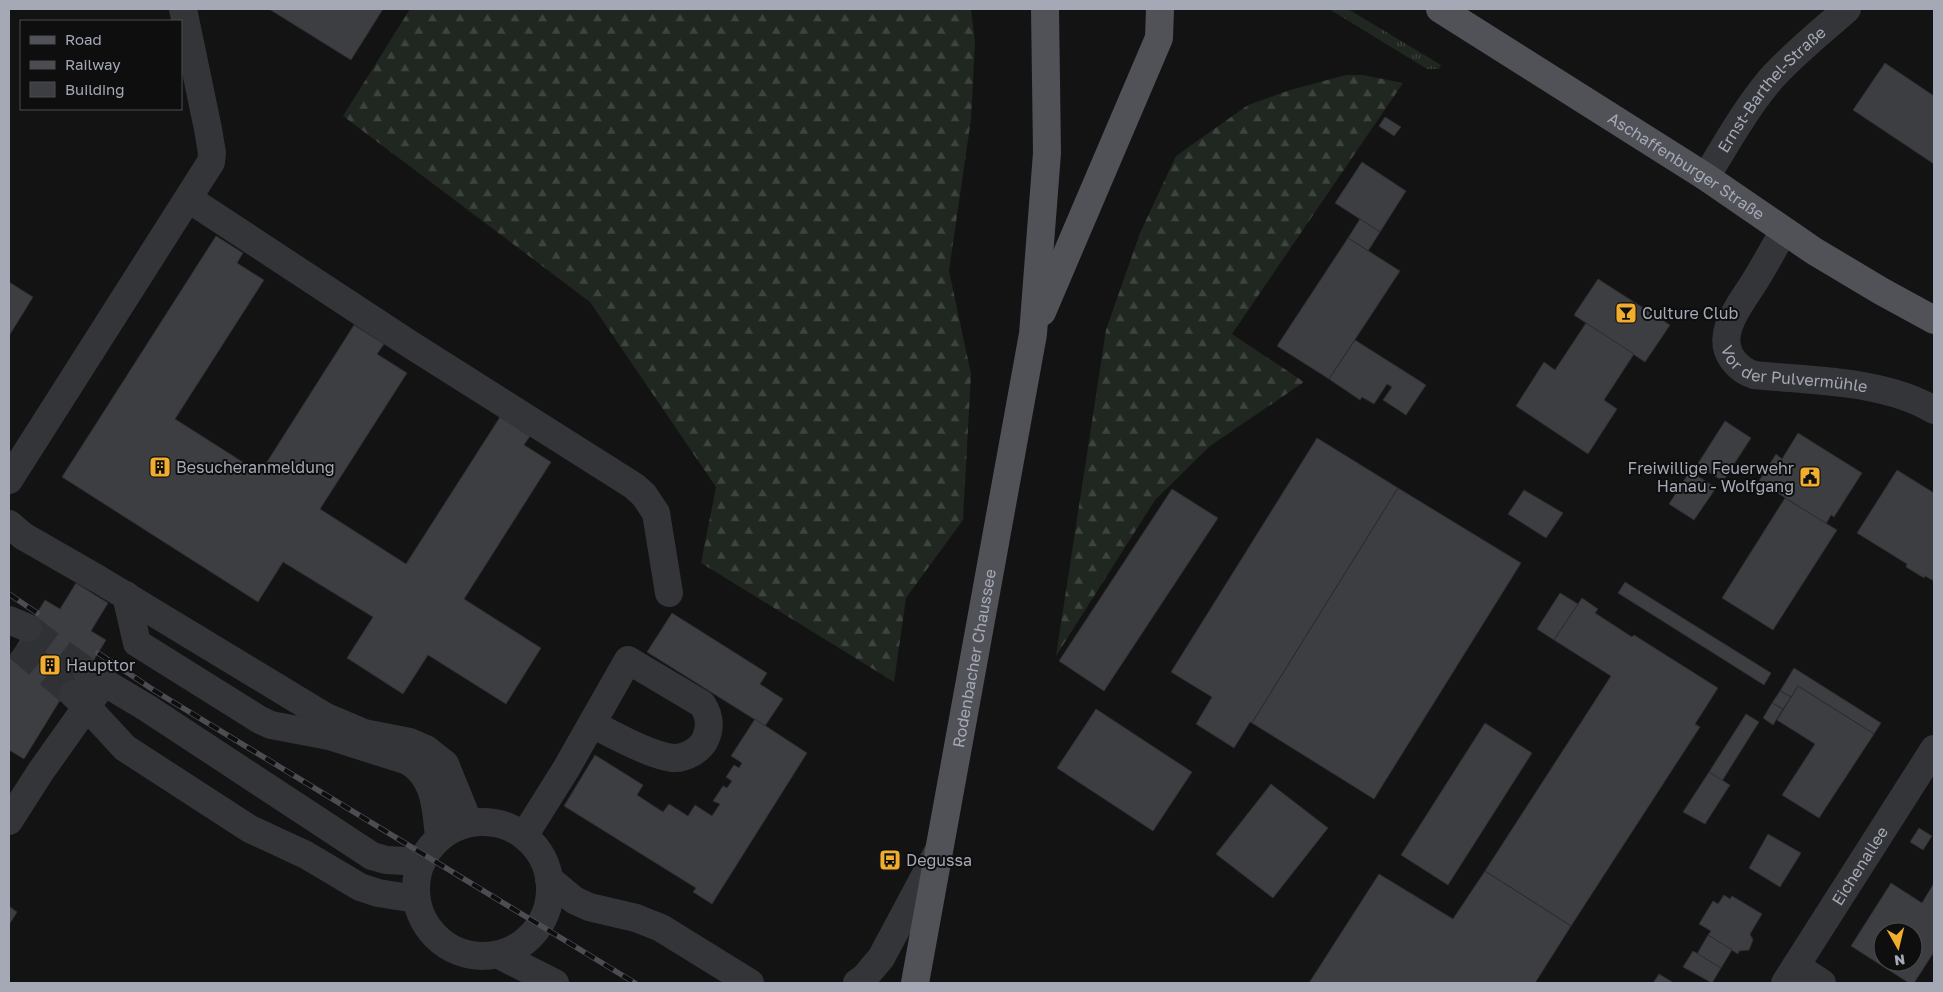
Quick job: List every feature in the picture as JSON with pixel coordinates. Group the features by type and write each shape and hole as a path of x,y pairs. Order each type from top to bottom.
{"main road":[{"path":"1033,334 1047,153 1045,9"},
{"path":"1159,38 1160,9"},
{"path":"1033,334 1159,38 1178,9"},
{"name":"Aschaffenburger Straße","path":"1440,9 1706,177 1784,231 1882,291 1934,320"},
{"name":"Rodenbacher Chaussee","path":"915,983 1033,334"}],"street":[{"path":"9,480 208,170 211,162 212,153 183,9"},
{"name":"Ernst-Barthel-Straße","path":"1706,177 1753,102 1771,80 1799,51 1846,9"},
{"path":"189,199 408,343 634,486 644,495 656,513 669,593"},
{"name":"Vor der Pulvermühle","path":"1784,231 1729,324 1727,346 1729,356 1745,372 1754,375 1870,387 1921,402 1934,410"},
{"path":"9,524 23,536 126,595 326,717 364,733 410,742 426,749 444,764 469,823"},
{"path":"126,595 137,643 260,720 271,725 329,736 408,761 419,767 435,801 440,838"},
{"path":"88,689 147,708 372,856 386,860 422,862"},
{"path":"9,821 41,772 88,689"},
{"path":"88,689 125,748 250,829 306,855 360,887 378,893 416,899"},
{"path":"524,836 592,724"},
{"name":"Eichenallee","path":"1790,975 1934,749"},
{"path":"485,822 509,827 524,836 536,848 545,864 550,879 550,895 547,910 540,925 520,946 499,955 479,956 461,953 449,948 429,930 420,915 416,899 416,880 428,850 452,829 469,823 485,822"},
{"path":"857,983 864,978 881,958 940,847"},
{"path":"550,879 574,900 636,918 661,928 750,983"},
{"path":"499,955 555,983"},
{"path":"1790,975 1822,983"}],"green space":[{"path":"410,9 971,9 975,43 971,119 949,271 971,374 963,520 906,598 894,682 701,563 716,487 590,302 343,116"},
{"path":"1329,9 1348,9 1441,65 1439,69 1427,69"},
{"path":"1346,75 1363,75 1403,83 1232,334 1304,382 1210,446 1155,500 1056,656 1106,330 1140,233 1176,156 1248,105 1290,90"}],"building":[{"path":"269,9 383,9 351,60"},
{"path":"1885,63 1934,96 1934,164 1853,110"},
{"path":"1385,117 1401,127 1394,136 1379,126"},
{"path":"1362,162 1406,191 1380,232 1335,203"},
{"path":"1360,219 1380,232 1368,251 1348,238"},
{"name":"Besucheranmeldung","path":"216,236 243,253 237,263 264,280 175,419 260,473 354,325 384,344 377,354 407,373 320,509 406,564 500,417 530,436 524,445 551,462 464,599 541,648 506,704 428,655 403,694 347,658 373,617 283,562 258,602 62,477"},
{"path":"1348,238 1400,271 1329,379 1277,346"},
{"path":"1598,279 1670,325 1645,362 1574,315"},
{"path":"9,282 33,297 9,336"},
{"path":"1586,323 1634,354 1604,400 1617,409 1588,454 1516,406 1544,362 1555,370"},
{"path":"1355,340 1426,385 1406,415 1383,400 1392,387 1387,384 1374,404 1362,397 1360,400 1329,379"},
{"path":"1725,421 1751,438 1723,481 1697,465"},
{"name":"Freiwillige Feuerwehr Hanau - Wolfgang","path":"1798,433 1862,473 1834,517 1831,515 1826,524 1759,481 1776,454 1782,459"},
{"path":"1317,438 1398,488 1252,723 1250,722 1234,748 1196,724 1212,697 1171,672"},
{"path":"1897,470 1934,493 1934,581 1925,576 1924,578 1906,567 1907,564 1857,533"},
{"path":"1690,471 1716,488 1694,520 1669,504"},
{"path":"1398,488 1521,563 1374,799 1252,723"},
{"path":"1172,489 1218,518 1104,691 1059,661"},
{"path":"1524,490 1563,513 1546,538 1508,514"},
{"path":"1785,498 1837,530 1773,630 1722,598"},
{"path":"1625,582 1771,673 1764,685 1618,593"},
{"name":"Haupttor","path":"76,583 108,603 91,631 106,640 69,701 62,697 24,759 9,750 9,658 45,600 60,609"},
{"path":"1560,593 1578,604 1554,640 1537,629"},
{"path":"1582,598 1598,609 1595,613 1632,637 1634,635 1718,688 1695,724 1700,727 1571,926 1485,871 1611,676 1554,640"},
{"path":"672,613 767,673 760,684 783,699 765,726 647,652"},
{"path":"1794,668 1881,723 1874,734 1798,686 1791,697 1780,691"},
{"path":"1798,686 1874,734 1819,818 1782,795 1815,744 1777,720"},
{"path":"1780,691 1791,697 1783,709 1772,703"},
{"path":"1772,703 1783,709 1773,725 1763,718"},
{"path":"1096,709 1192,772 1153,831 1057,768"},
{"path":"1746,714 1759,722 1722,781 1709,772"},
{"path":"755,719 807,753 712,904 693,892 696,888 564,806 595,755 643,785 637,795 663,812 669,804 688,816 695,805 712,816 720,804 713,801 723,786 727,788 732,781 726,777 734,765 739,768 742,763 731,756"},
{"path":"1485,723 1532,753 1448,885 1401,855"},
{"path":"1709,772 1730,785 1705,824 1683,812"},
{"path":"1271,784 1328,828 1273,898 1216,854"},
{"path":"1919,828 1932,836 1923,850 1910,842"},
{"path":"1768,834 1801,853 1780,887 1749,868"},
{"path":"1485,871 1571,926 1535,983 1309,983 1379,874 1453,919"},
{"path":"1891,883 1922,903 1934,883 1934,952 1923,969 1923,922 1873,922 1873,960 1851,946"},
{"path":"1724,895 1730,899 1732,896 1762,914 1750,934 1753,940 1749,950 1739,951 1738,954 1708,935 1711,931 1699,924 1713,901 1718,904"},
{"path":"9,906 17,912 9,925"},
{"path":"1708,935 1732,950 1721,968 1697,954"},
{"path":"1693,951 1721,968 1712,983 1683,967"},
{"path":"1892,972 1921,972 1914,983 1909,983"},
{"path":"1659,974 1674,983 1653,983"}],"tunnel":[{"path":"28,628 87,672"},
{"path":"17,646 73,694"}],"railway":[{"path":"9,594 37,613"},
{"path":"98,653 155,691 635,983"}],"place":[{"name":"Culture Club","path":"1626,313"},
{"name":"Besucheranmeldung","path":"160,467"},
{"name":"Freiwillige Feuerwehr Hanau - Wolfgang","path":"1810,477"},
{"name":"Haupttor","path":"50,665"},
{"name":"Degussa","path":"890,860"}]}
